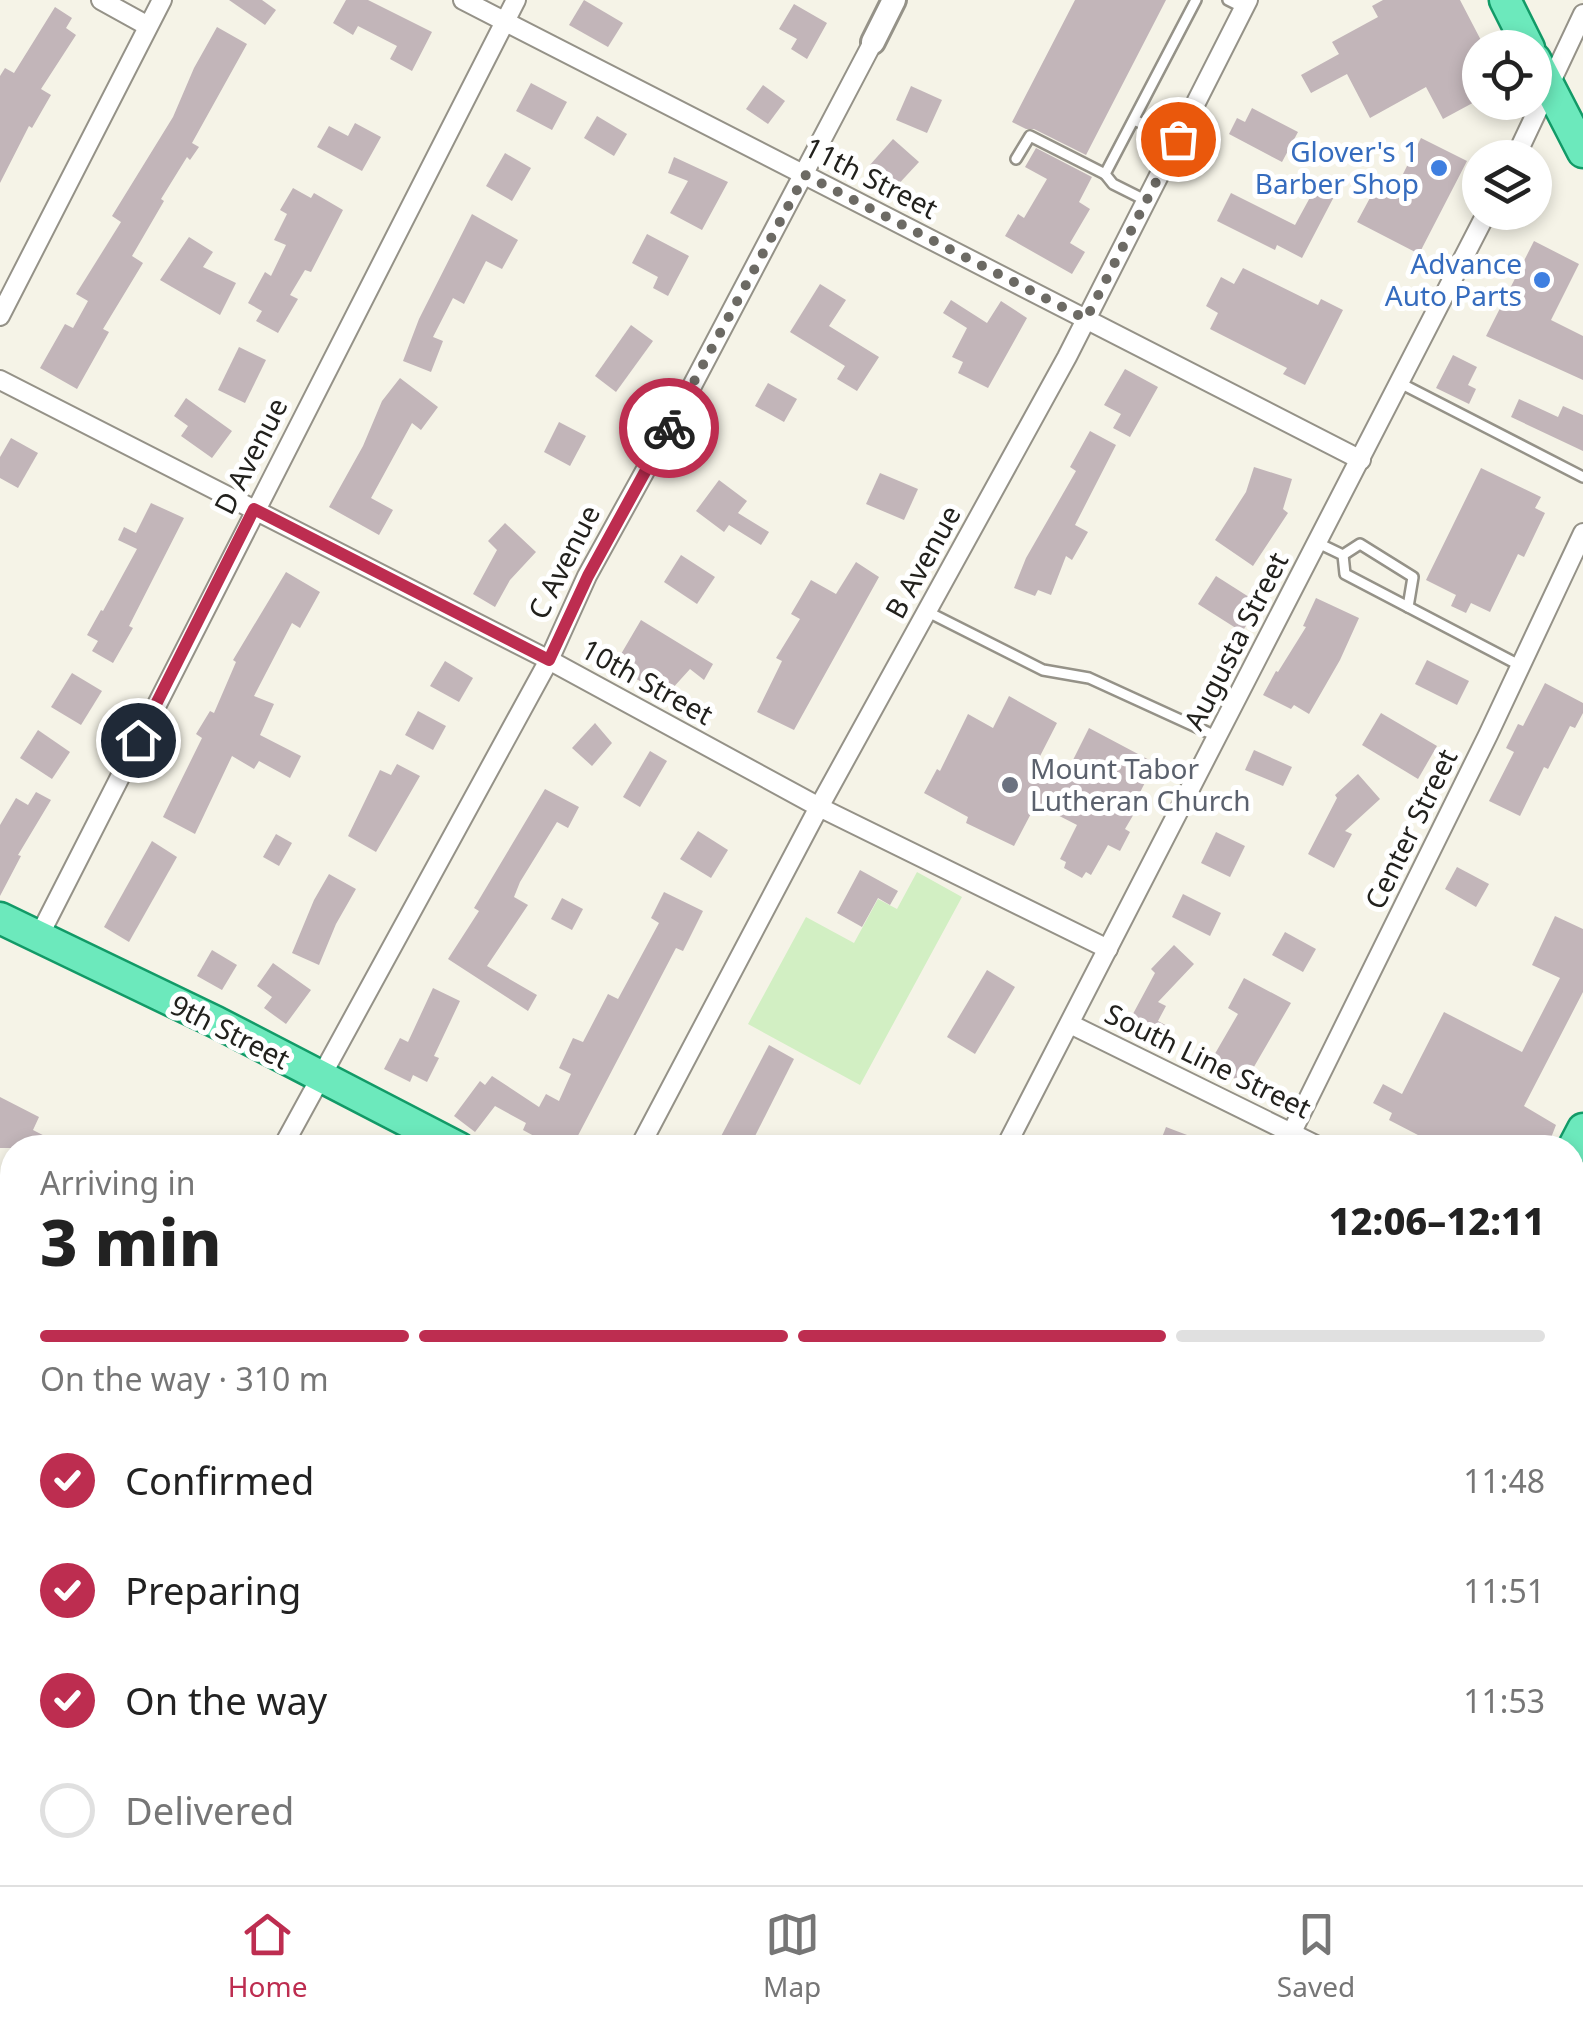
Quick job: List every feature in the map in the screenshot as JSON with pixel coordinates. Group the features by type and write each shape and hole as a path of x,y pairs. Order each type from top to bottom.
{"main road":[{"path":"1505,0 1520,30"},
{"path":"1552,92 1583,152"},
{"name":"9th Street","path":"0,918 216,1022 433,1135"}],"street":[{"path":"101,0 148,26"},
{"path":"0,316 162,0"},
{"name":"11th Street","path":"462,0 1361,460"},
{"name":"D Avenue","path":"38,938 516,0"},
{"name":"C Avenue","path":"289,1135 549,660 588,576 805,175 894,0"},
{"name":"B Avenue","path":"646,1135 1086,319 1178,139 1240,2"},
{"path":"1552,84 1583,14"},
{"name":"Augusta Street","path":"1011,1135 1478,230"},
{"name":"10th Street","path":"0,380 549,660 819,808 1108,949"},
{"name":"Center Street","path":"1290,1135 1583,533"},
{"name":"South Line Street","path":"1070,1024 1279,1135"}],"lane":[{"path":"1105,174 1196,0"},
{"path":"1134,120 1178,139"},
{"path":"1016,158 1030,136 1105,174 1113,184 1147,201"},
{"path":"1400,383 1583,477"},
{"path":"1318,543 1343,555"},
{"path":"1343,555 1360,544 1413,577 1408,606"},
{"path":"1343,555 1345,574 1521,666"},
{"path":"927,612 1043,670 1089,678 1218,737"}],"green space":[{"path":"917,872 962,897 860,1085 748,1024 806,917 854,943 878,899 897,909"}],"building":[{"path":"229,0 262,0 276,10 265,25"},
{"path":"346,0 368,0 432,32 412,71 390,59 397,46 358,26 353,35 333,23"},
{"path":"584,0 623,23 608,47 569,25"},
{"path":"1075,0 1166,0 1086,155 1012,122"},
{"path":"1383,0 1460,0 1476,30 1462,30 1462,109 1443,119 1426,87 1370,118 1347,74 1311,93 1301,75 1339,54 1332,42 1378,17 1372,6"},
{"path":"794,4 827,23 807,59 791,49 797,39 779,29"},
{"path":"55,7 72,18 66,28 76,35 41,89 51,95 32,128 29,126 0,183 0,76 5,68 14,73"},
{"path":"217,27 247,44 192,143 199,147 190,160 187,157 161,199 164,201 132,256 143,263 103,329 109,332 77,389 40,368 65,324 73,328 88,301 76,294 121,222 112,216 173,117"},
{"path":"531,83 567,102 552,130 516,111"},
{"path":"763,85 785,101 768,124 746,109"},
{"path":"911,86 942,100 927,133 896,120"},
{"path":"1252,108 1298,132 1282,162 1229,134 1237,118 1245,122"},
{"path":"597,116 627,134 614,156 584,138"},
{"path":"355,123 381,137 362,171 317,147 329,126 348,136"},
{"path":"1421,138 1462,158 1462,171 1419,254 1357,222 1378,183 1394,192"},
{"path":"893,139 919,162 894,189 869,166"},
{"path":"1036,148 1092,177 1079,202 1090,209 1070,243 1085,252 1072,274 1005,236 1018,214 1024,218 1047,179 1025,167"},
{"path":"505,153 531,168 512,201 486,186"},
{"path":"674,157 728,182 702,230 670,213 688,181 668,173"},
{"path":"1320,179 1338,189 1302,258 1277,245 1275,250 1217,221 1231,193 1295,225"},
{"path":"293,188 311,198 314,193 343,210 311,272 305,270 290,295 298,299 278,333 256,321 262,311 248,303 265,272 271,276 286,245 274,240 287,214 280,210"},
{"path":"472,214 518,240 502,269 486,261 464,304 453,298 433,337 443,341 431,372 403,361 419,319"},
{"path":"647,234 689,256 668,296 653,288 658,277 632,263"},
{"path":"189,237 213,252 203,267 236,283 220,315 160,280"},
{"path":"1534,241 1579,264 1551,320 1583,336 1583,380 1486,336"},
{"path":"1243,268 1318,305 1321,299 1343,310 1305,385 1283,374 1287,368 1210,329 1218,313 1206,306 1221,277 1234,284"},
{"path":"820,284 846,300 829,326 879,357 857,391 837,379 845,366 790,332"},
{"path":"951,300 987,323 1001,301 1027,318 988,388 958,373 963,362 952,357 967,328 943,313"},
{"path":"631,325 653,341 616,392 595,376"},
{"path":"239,347 266,360 245,403 218,390"},
{"path":"1453,355 1477,367 1468,385 1476,389 1469,404 1436,388"},
{"path":"1125,369 1158,387 1130,437 1113,428 1121,414 1104,405"},
{"path":"400,378 438,407 421,430 412,423 371,498 393,510 379,535 329,507 363,446 382,401"},
{"path":"768,383 797,399 784,422 755,406"},
{"path":"186,398 232,431 212,458 181,436 188,426 174,416"},
{"path":"1519,399 1558,417 1563,406 1583,415 1583,451 1511,417"},
{"path":"559,422 586,436 570,466 544,452"},
{"path":"1090,431 1116,445 1075,525 1088,532 1072,560 1066,556 1051,595 1038,590 1035,596 1014,588 1026,558 1076,471 1070,467"},
{"path":"11,438 38,453 18,488 0,478 0,457"},
{"path":"1254,467 1292,479 1283,509 1288,513 1253,566 1215,540 1246,492"},
{"path":"1481,468 1541,497 1535,508 1545,513 1524,557 1518,554 1490,612 1471,603 1466,613 1451,606 1456,595 1426,580"},
{"path":"880,473 918,489 904,520 866,504"},
{"path":"719,480 747,501 738,513 769,532 761,545 729,525 724,532 696,511"},
{"path":"151,503 184,518 113,663 92,651 98,641 87,635 137,549 118,540 124,527 136,533"},
{"path":"505,523 536,552 510,580 495,607 473,594 497,550 488,541"},
{"path":"681,555 715,577 697,604 664,582"},
{"path":"856,562 879,577 794,730 757,712 782,661 776,658 800,619 791,614 811,580 836,594"},
{"path":"286,572 320,592 300,628 292,623 254,696 274,704 260,735 301,756 290,778 259,761 254,769 232,756 195,834 163,817 202,738 196,734 210,711 214,713 236,662 233,660"},
{"path":"1216,576 1260,604 1242,632 1198,604"},
{"path":"1316,598 1359,618 1309,714 1263,695 1306,627 1303,626"},
{"path":"641,620 713,664 704,680 690,669 671,690 656,682 652,688 614,666"},
{"path":"1427,660 1469,681 1457,705 1415,684"},
{"path":"445,661 473,678 459,702 430,686"},
{"path":"72,673 102,691 81,725 51,707"},
{"path":"1545,683 1583,703 1583,713 1575,728 1570,726 1548,769 1544,767 1520,816 1489,801 1514,752 1506,748 1518,724 1523,726"},
{"name":"Mount Tabor Lutheran Church","path":"1009,696 1057,723 1037,762 1065,776 1089,728 1155,763 1131,810 1135,812 1125,829 1130,832 1120,851 1108,845 1091,875 1086,872 1082,878 1064,868 1066,862 1060,859 1077,825 1036,804 1014,846 966,823 968,817 924,793 937,769 940,771 968,714 993,728"},
{"path":"418,711 446,726 433,750 405,735"},
{"path":"1381,713 1437,746 1418,779 1362,745"},
{"path":"595,723 612,743 592,766 572,748"},
{"path":"38,730 70,752 52,779 20,758"},
{"path":"1254,750 1292,767 1283,786 1245,770"},
{"path":"650,751 667,761 640,807 623,797"},
{"path":"397,764 420,776 376,852 348,836 380,770 391,775"},
{"path":"1358,774 1380,799 1345,831 1352,834 1334,868 1308,854 1337,798 1335,795"},
{"path":"545,789 579,807 568,828 557,822 520,882 514,897 528,905 487,966 537,995 528,1011 448,959 479,911 474,908"},
{"path":"36,792 51,800 18,855 21,856 0,896 0,825 16,798 28,805"},
{"path":"698,831 728,850 711,878 680,859"},
{"path":"1216,832 1245,846 1230,877 1201,863"},
{"path":"276,834 292,843 279,866 263,857"},
{"path":"152,841 177,857 129,942 104,927"},
{"path":"1457,867 1489,884 1476,907 1445,889"},
{"path":"860,870 898,891 890,905 878,898 862,927 837,913"},
{"path":"329,874 356,889 319,965 292,953"},
{"path":"664,892 703,911 683,951 676,948 578,1135 532,1135 523,1130 526,1123 495,1106 475,1132 454,1116 480,1081 485,1085 492,1076 539,1107 546,1094 559,1101 571,1074 559,1068 573,1038 583,1042 608,994 618,999 659,923 651,918"},
{"path":"1183,894 1221,913 1210,936 1172,917"},
{"path":"562,898 583,909 572,930 551,919"},
{"path":"1555,916 1583,929 1583,992 1524,1106 1556,1125 1552,1135 1418,1135 1389,1120 1392,1113 1373,1103 1383,1084 1402,1094 1444,1012 1522,1052 1560,978 1532,965"},
{"path":"1285,932 1316,949 1303,972 1272,955"},
{"path":"1174,945 1194,964 1158,1002 1166,1006 1158,1021 1171,1028 1162,1044 1127,1025 1155,973 1151,969"},
{"path":"212,950 237,965 222,990 197,976"},
{"path":"273,963 311,990 286,1024 264,1008 272,997 257,986"},
{"path":"987,970 1015,987 975,1054 947,1037"},
{"path":"1244,978 1291,1003 1244,1084 1209,1064 1238,1014 1228,1008"},
{"path":"433,988 460,1001 434,1056 439,1058 427,1082 413,1075 410,1082 384,1069 400,1038 408,1042"},
{"path":"769,1045 794,1059 756,1135 722,1135"},
{"path":"0,1097 39,1117 33,1130 43,1135 0,1135"},
{"path":"1166,1127 1187,1135 1163,1135"}],"way so far":[{"path":"669,428 805,175 1086,319 1178,139"}],"place":[{"name":"Glover's 1 Barber Shop","path":"1439,168"},
{"name":"Advance Auto Parts","path":"1542,280"},
{"name":"Mount Tabor Lutheran Church","path":"1010,785"}],"route":[{"path":"138,740 254,509 549,660 588,576 669,428"}]}
